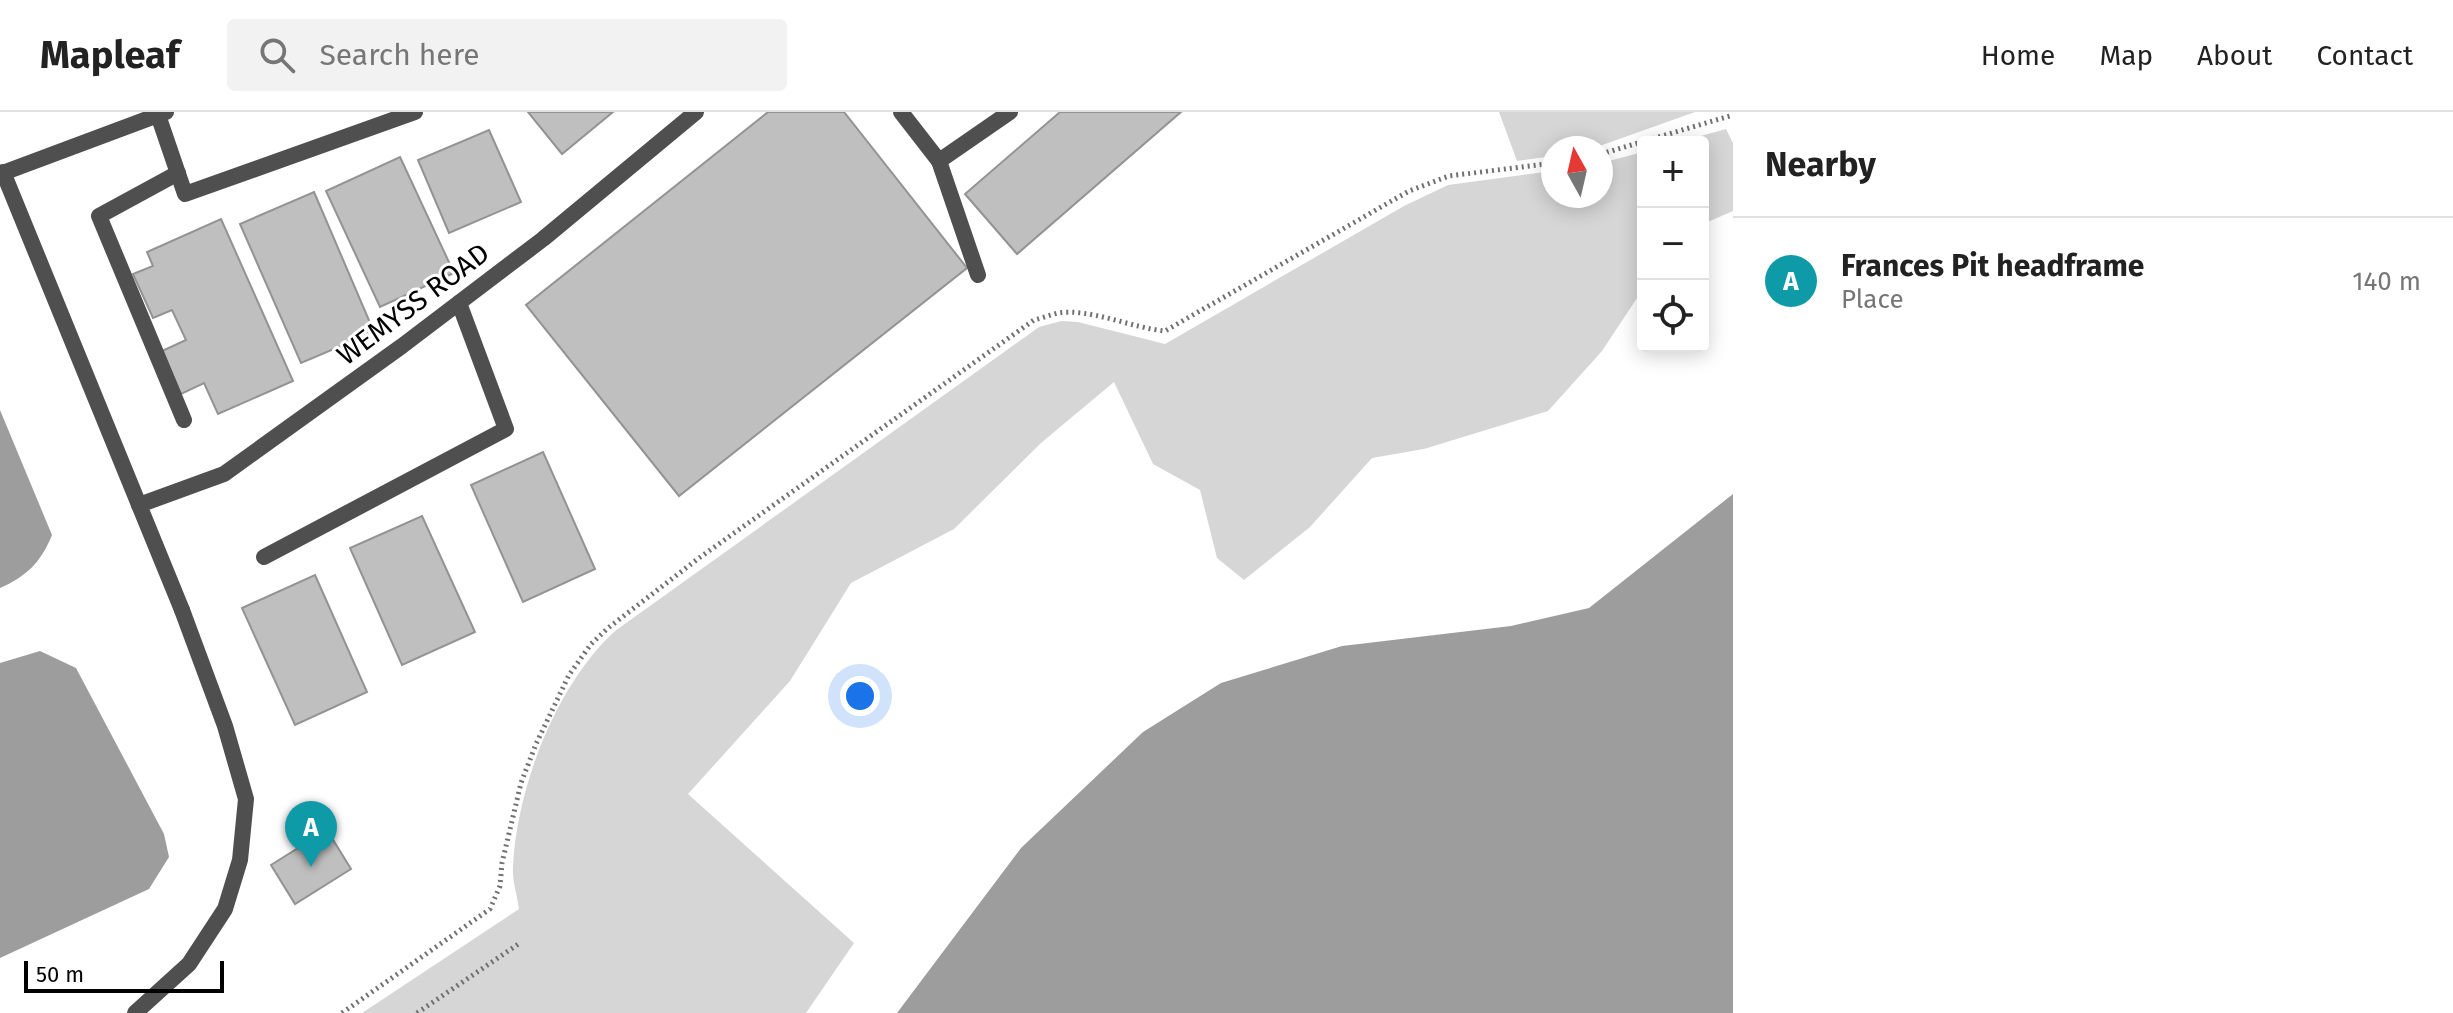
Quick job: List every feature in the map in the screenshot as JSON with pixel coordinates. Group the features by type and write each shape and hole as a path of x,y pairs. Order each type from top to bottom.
{"street":[{"path":"135,1013 189,964 225,909 240,860 246,799 225,726 182,610 2,173 162,114 185,194 415,112"},
{"name":"WEMYSS ROAD","path":"139,505 224,474 543,239 696,112"},
{"path":"901,112 939,161 978,275"},
{"path":"939,161 1010,112"},
{"path":"178,173 99,216 184,420"},
{"path":"264,557 506,429 459,303"}],"path":[{"path":"1613,150 1733,115"},
{"path":"342,1013 490,909 500,886 502,863 521,783 569,675 591,644 699,558 1034,320 1060,313 1083,314 1148,330 1165,331 1409,191 1449,176 1541,164"},
{"path":"417,1013 520,943"}],"shaded area":[{"path":"1499,112 1695,112 1613,141 1613,136 1541,136 1541,158 1517,161"},
{"path":"1726,129 1733,143 1733,211 1709,221 1709,136 1701,136"},
{"path":"1637,154 1637,298 1602,351 1548,411 1424,449 1372,458 1310,527 1244,580 1217,558 1200,490 1153,464 1114,382 1041,443 954,529 851,583 790,681 688,794 854,943 806,1013 362,1013 519,909 513,866 516,835 531,771 543,739 575,679 615,631 1039,327 1061,321 1078,322 1165,344 1404,206 1448,185 1541,173 1541,208 1613,208 1613,160"},
{"path":"0,410 52,535 32,567 0,588"},
{"path":"1733,494 1733,1013 897,1013 1021,848 1143,732 1221,683 1342,646 1511,626 1589,608"},
{"path":"40,651 76,668 164,834 169,857 149,889 0,958 0,663"}],"building":[{"path":"528,112 613,112 562,154"},
{"path":"768,112 844,112 967,268 679,496 526,305"},
{"path":"1060,112 1181,112 1017,254 965,194"},
{"path":"489,130 521,202 449,233 418,160"},
{"path":"400,157 454,273 380,307 326,191"},
{"path":"314,192 374,332 301,363 240,224"},
{"path":"221,219 293,381 218,414 204,383 181,394 162,351 186,340 172,310 153,318 133,274 153,266 147,252"},
{"path":"543,452 595,569 523,602 471,485"},
{"path":"422,516 475,632 402,665 350,548"},
{"path":"315,575 367,692 295,725 242,608"},
{"path":"327,830 351,869 295,904 271,865"}],"place":[{"name":"Frances Pit headframe","path":"311,867"}]}
